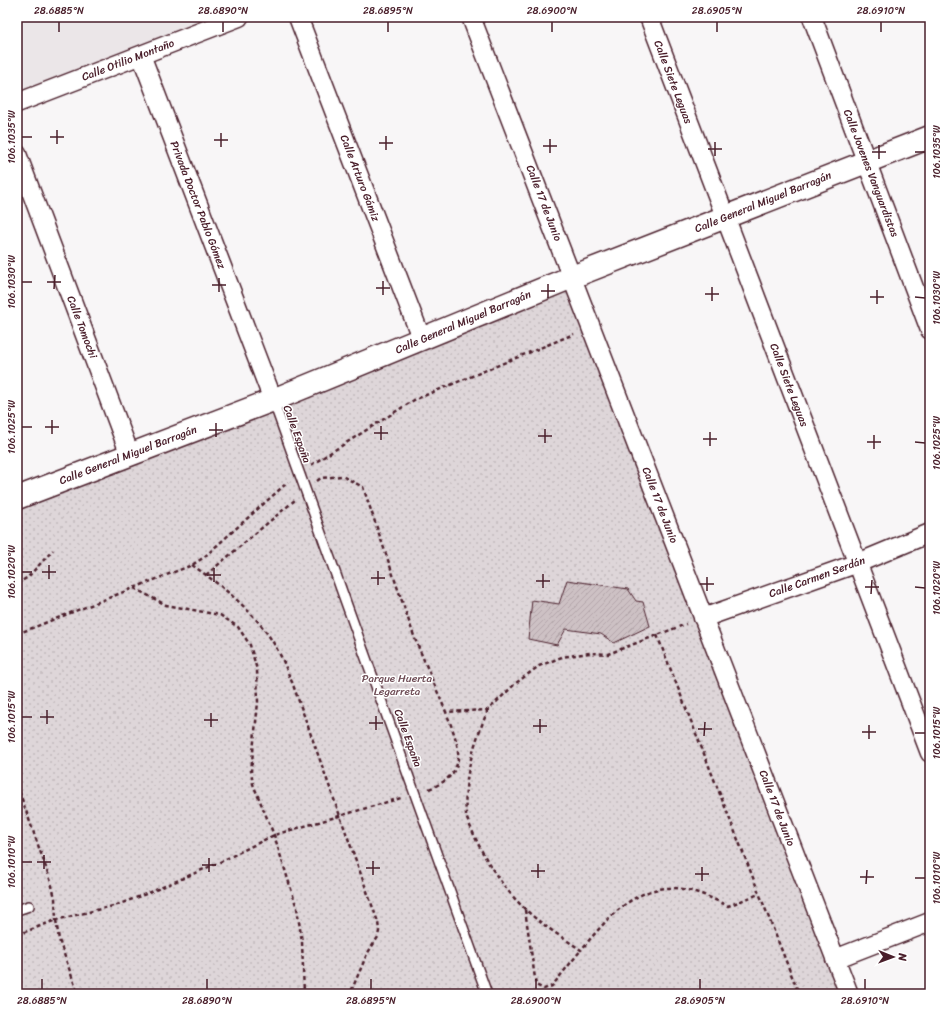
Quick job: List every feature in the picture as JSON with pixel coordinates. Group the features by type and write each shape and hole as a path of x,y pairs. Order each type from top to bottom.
{"main road":[{"name":"Calle General Miguel Barragán","path":"17,498 273,400 572,277 930,137"}],"street":[{"name":"Calle Otilio Montaño","path":"17,103 239,17"},
{"name":"Calle Arturo Gámiz","path":"298,17 422,340"},
{"name":"Calle 17 de Junio","path":"471,17 849,994"},
{"name":"Calle Siete Leguas","path":"649,17 930,753"},
{"name":"Calle Jovenes Vanguardistas","path":"812,17 930,330"},
{"name":"Privada Doctor Pablo Gómez","path":"141,55 273,400"},
{"name":"Calle Tomochi","path":"17,154 130,454"},
{"name":"Calle Carmen Serdán","path":"703,618 858,563 930,533"},
{"path":"835,959 930,922"}],"lane":[{"name":"Calle España","path":"273,400 487,994"},
{"path":"17,910 29,906"}],"path":[{"path":"17,934 56,920 117,904 151,892 274,835 339,815 415,795 439,785 450,778 456,769 459,758 459,745 415,638 363,487 342,476 321,478 206,575"},
{"path":"17,584 28,578 53,550"},
{"path":"192,565 247,609 266,632 279,652 292,682 378,922 378,937 367,954 350,994"},
{"path":"134,588 166,605 220,615 238,627 250,645 257,670 258,702 251,771 253,784 274,835 298,908 302,942 304,994"},
{"path":"581,950 525,909 501,881 480,851 466,815 467,780 475,742 488,710 516,683 539,666 562,657 590,653 608,654 703,618"},
{"path":"657,635 799,994"},
{"path":"446,712 488,710"},
{"path":"17,785 51,882 59,940 78,994"},
{"path":"525,909 536,985 544,989 552,986 605,921 624,904 644,893 669,888 694,891 728,906 759,894"}],"shaded area":[{"path":"17,17 239,17 17,104"}],"green space":[{"name":"Parque Huerta Legarreta","path":"572,277 849,994 17,994 17,498"}],"building":[{"path":"567,580 628,589 636,601 643,602 650,626 614,643 601,634 566,629 557,645 528,639 532,600 559,604"}]}
